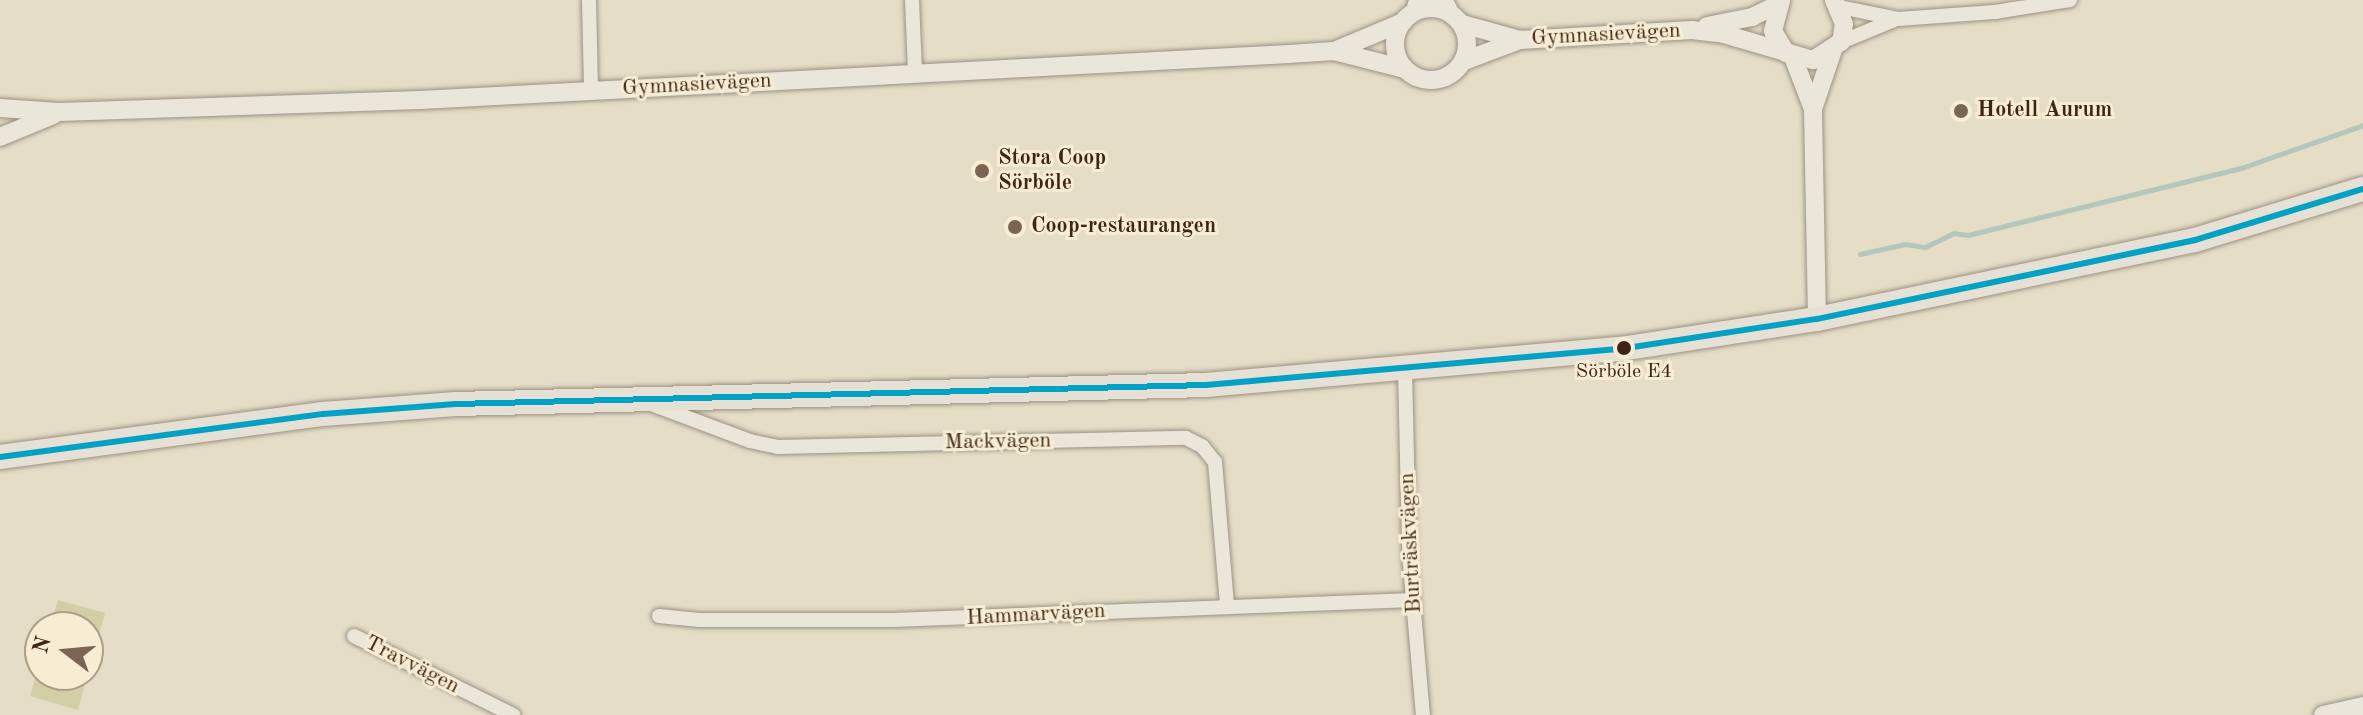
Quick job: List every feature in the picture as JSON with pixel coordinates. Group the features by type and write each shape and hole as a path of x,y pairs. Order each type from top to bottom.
{"highway":[{"path":"0,457 323,414 456,404 1104,389 1405,370 1620,349 1817,319 2195,240 2363,189"}],"street":[{"path":"589,0 591,91"},
{"path":"912,0 915,73"},
{"path":"1837,4 1898,19 1995,12 2070,0"},
{"path":"1779,3 1773,31 1790,55 1813,109 1817,319"},
{"name":"Gymnasievägen","path":"1464,61 1520,40 1692,30 1752,17 1779,3"},
{"path":"1813,109 1844,24 1837,4"},
{"path":"1432,8 1454,13 1468,47 1464,61 1450,76 1440,80 1417,78 1405,69 1395,46 1410,12 1432,8"},
{"name":"Gymnasievägen","path":"1334,51 1410,12"},
{"name":"Gymnasievägen","path":"1454,13 1520,40"},
{"path":"1790,55 1813,60 1898,19"},
{"name":"Gymnasievägen","path":"1692,30 1724,34 1790,55"},
{"name":"Gymnasievägen","path":"0,108 59,112 591,91 1334,51 1405,69"},
{"name":"Gymnasievägen","path":"0,137 59,112"},
{"name":"Burträskvägen","path":"1405,370 1413,600 1423,715"},
{"name":"Mackvägen","path":"636,398 750,441 778,447 1186,438 1202,446 1215,462 1227,606"},
{"name":"Hammarvägen","path":"659,616 699,620 893,620 1413,600"},
{"name":"Travvägen","path":"354,636 513,715"},
{"path":"2323,715 2363,706"}],"shaded area":[{"path":"58,600 98,611 55,611"},
{"path":"31,691 83,691 78,710 30,696"}],"waterway":[{"path":"1860,254 1905,244 1925,247 1954,233 1968,235 2244,167 2363,125"}],"transit line":[{"path":"0,457 323,414 456,404 1206,385 1620,349 1817,319 2195,240 2363,189"}],"place":[{"name":"Hotell Aurum","path":"1961,111"},
{"name":"Stora Coop Sörböle","path":"982,171"},
{"name":"Coop-restaurangen","path":"1015,227"},
{"name":"Sörböle E4","path":"1624,348"}]}
